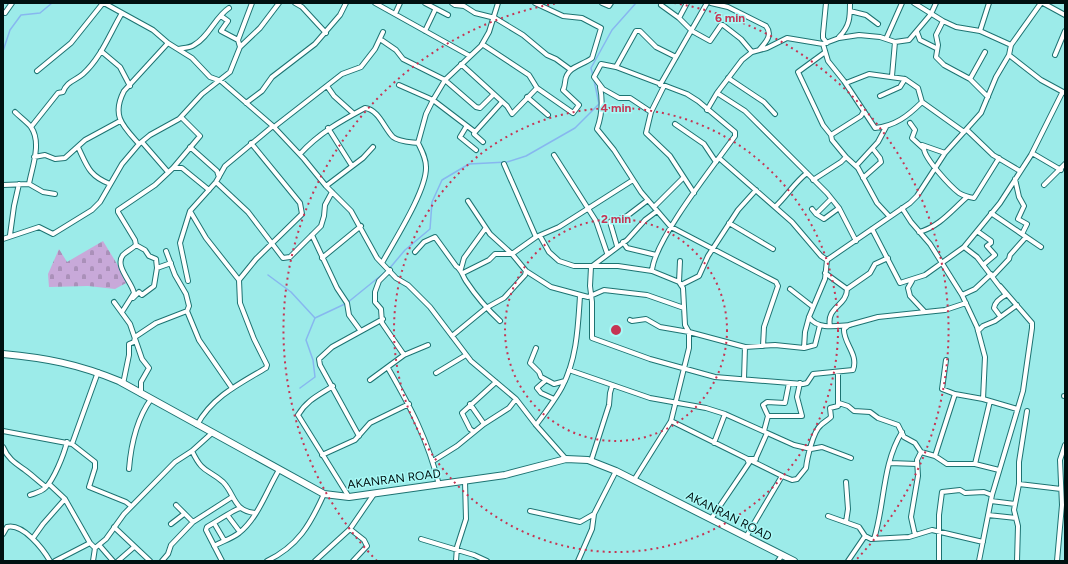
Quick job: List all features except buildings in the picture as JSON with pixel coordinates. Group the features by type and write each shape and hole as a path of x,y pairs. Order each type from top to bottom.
{"main road":[{"name":"AKANRAN ROAD","path":"3,354 59,360 98,372 212,432 324,494 349,497 505,475 566,459 591,461 616,471 794,561"}],"street":[{"path":"3,12 5,13 12,3"},
{"path":"37,71 45,62 71,43 103,3 140,21 168,43 192,58 210,77 221,80 273,127 300,154 326,186 351,211 361,226 366,240 382,263 396,278 408,285 430,307 466,355 516,399 536,425 566,459"},
{"path":"240,47 238,40 252,3"},
{"path":"3,239 10,235 39,227 53,234 92,210 100,202 122,164 140,143 150,135 181,117 202,94 230,72 240,47 260,28 279,3"},
{"path":"295,3 302,6 326,33"},
{"path":"246,103 262,91 272,77 315,44 326,33 346,3"},
{"path":"375,3 470,56"},
{"path":"395,14 400,3"},
{"path":"425,3 432,6 435,10 448,15"},
{"path":"452,3 455,6 464,4 475,13 495,18 523,35 547,55 556,59 571,70"},
{"path":"418,144 426,114 433,100 446,80 482,44 495,18 498,3"},
{"path":"482,44 529,75 537,88 573,113 579,105 563,90 565,87 566,76 571,70 592,58 601,28 582,18 563,16 535,3"},
{"path":"602,3 609,6 611,3"},
{"path":"679,18 687,3"},
{"path":"694,193 670,156 646,133 651,112 662,86 676,57 707,4 702,3"},
{"path":"712,3 728,7 766,26 769,30 769,35 759,50"},
{"path":"826,3 823,34 825,43 824,52 828,61 846,83 875,128 886,127 907,116 922,102"},
{"path":"839,38 847,29 850,3"},
{"path":"886,39 902,3"},
{"path":"914,3 943,21 956,27 980,32 1011,45"},
{"path":"922,8 924,3"},
{"path":"707,110 728,78 742,60 752,52 787,38 825,43 839,38 859,34 895,42 908,40 917,32 931,14 936,3"},
{"path":"980,32 989,3"},
{"path":"804,348 805,332 809,317 825,279 827,260 856,241 917,196 945,153 981,113 996,77 1009,55 1011,45 1042,3 1065,15"},
{"path":"661,5 679,18 692,31 710,41 721,25 723,25 741,39 752,52"},
{"path":"178,49 193,46 200,41 223,12 229,8"},
{"path":"424,31 435,10"},
{"path":"850,11 866,15 878,24"},
{"path":"31,127 58,93 62,92 65,85 83,74 101,51 122,13"},
{"path":"221,16 228,21 220,31 238,40"},
{"path":"943,21 936,34 938,45 936,48 936,57 944,65 970,79 988,97"},
{"path":"1055,55 1065,30"},
{"path":"616,67 636,31 640,31 656,47 676,57"},
{"path":"188,281 180,243 190,211 220,177 225,166 251,143 342,74 361,67 369,59 383,32"},
{"path":"917,32 920,40 936,48"},
{"path":"380,39 396,50 403,59 446,80 476,107 480,108 493,95"},
{"path":"892,76 895,42"},
{"path":"168,43 130,86 120,100 118,111 120,121 168,172"},
{"path":"101,51 120,67 130,86"},
{"path":"824,52 798,72 823,125 832,135 832,140 846,157 856,166 877,203 889,216"},
{"path":"970,79 985,52"},
{"path":"872,229 900,283 925,275 942,264 964,247 977,231 1032,153 1064,93 1041,80 1009,55"},
{"path":"461,64 502,102 512,114 537,88"},
{"path":"651,112 630,98 618,98 600,86 594,77 599,65 601,64 616,67 662,86 687,94 698,101 735,132 735,136 671,227 656,255 652,271"},
{"path":"846,83 869,74 892,76 904,79 918,88 922,102 981,142 985,148 1020,170"},
{"path":"728,78 764,102 775,114"},
{"path":"880,96 900,87 904,79"},
{"path":"399,85 433,100 483,142"},
{"path":"327,86 334,96 354,114"},
{"path":"600,86 602,100 598,129 633,180 671,227 776,282 778,286 764,327 763,346"},
{"path":"717,93 745,111 814,180 839,208 856,241"},
{"path":"528,97 548,115"},
{"path":"467,142 502,102"},
{"path":"300,154 328,128 365,108 370,108 394,137 418,144 425,156 426,168 424,179 404,223 382,263"},
{"path":"832,135 861,116 864,110"},
{"path":"15,112 31,127 35,135 36,148 29,184"},
{"path":"136,245 136,240 118,210 154,185 173,168 200,136 181,117"},
{"path":"34,157 45,154 60,160 65,158 98,132 120,121"},
{"path":"910,123 915,130 912,138 924,149 924,153 934,168 958,192 967,197 974,198 1000,158"},
{"path":"675,124 704,144 718,160 756,190 792,222 821,256 827,260"},
{"path":"466,127 460,137 476,150"},
{"path":"856,166 873,149 886,127"},
{"path":"328,128 352,166"},
{"path":"239,280 256,259 273,245 291,223 302,214 300,203 273,172 251,143"},
{"path":"920,144 945,153"},
{"path":"78,147 89,170 97,179 110,184"},
{"path":"190,147 217,171 220,177"},
{"path":"326,186 352,166 373,147"},
{"path":"863,178 881,162 880,158 873,149"},
{"path":"1032,153 1061,170"},
{"path":"554,155 600,229 599,234 607,253"},
{"path":"814,180 842,162 846,157"},
{"path":"504,164 538,237 549,252 559,261 574,266 618,266 652,271 680,284 699,276 713,248 729,223 738,210 756,190"},
{"path":"1044,185 1061,170 1065,164"},
{"path":"173,168 182,168 209,190"},
{"path":"775,207 788,194 798,180 807,173"},
{"path":"654,207 683,178"},
{"path":"1015,179 1019,197 1024,206 1018,219 1027,224 1022,234"},
{"path":"462,271 489,260 495,254 512,254 538,237 559,227 633,180"},
{"path":"216,182 248,212 283,258 290,257 321,226 325,204 332,192"},
{"path":"10,235 11,221 19,184"},
{"path":"3,185 29,184 43,192 55,194"},
{"path":"919,232 929,230 938,224 967,197"},
{"path":"816,214 831,199"},
{"path":"617,246 610,222 627,216 648,200"},
{"path":"468,201 485,229 512,254 526,271 551,286 580,296 591,296 604,290 647,295 684,308"},
{"path":"812,209 816,214 826,219 839,208"},
{"path":"902,208 919,232 930,244 966,303 985,352 984,399"},
{"path":"190,211 206,238 239,280 240,303 254,339 267,365 266,368 217,398 202,415 197,425"},
{"path":"657,211 645,220 637,231 591,267 590,286 592,338 683,369 715,376 789,383 806,383 813,374 850,371 854,367 852,348 844,336 844,329 848,325 878,317 945,310 966,303"},
{"path":"991,213 1041,247"},
{"path":"729,223 773,250"},
{"path":"322,258 361,226"},
{"path":"485,229 464,258 462,271 465,280 486,308 500,321"},
{"path":"977,231 990,240 991,243 987,246 995,255 983,265"},
{"path":"312,235 337,288 348,303 349,314 360,330"},
{"path":"415,252 424,242 435,237 456,266 462,271"},
{"path":"962,295 975,289 1010,259 1010,255 1026,237"},
{"path":"623,242 628,248 656,255"},
{"path":"130,300 139,292 142,295 154,286 157,268 156,259 149,256 146,250 136,245"},
{"path":"122,312 134,293 121,268 120,262 124,255 136,245"},
{"path":"964,247 992,275 1006,295 997,301 994,308 1000,316"},
{"path":"166,251 170,263 188,299 189,306 187,312 199,340 232,388"},
{"path":"847,288 870,274 875,264 888,258"},
{"path":"634,480 671,421 674,403 689,348 689,332 685,325 680,284 680,261"},
{"path":"157,268 170,263"},
{"path":"389,269 379,280 375,292 375,302 380,309 383,319 382,323 404,355"},
{"path":"452,336 486,308 510,293 526,275 526,271"},
{"path":"825,273 847,288"},
{"path":"912,280 908,288 910,296 924,312"},
{"path":"979,561 992,495 1023,391 1032,324 1000,286"},
{"path":"830,326 829,318 831,312 838,306 847,293 847,288"},
{"path":"790,289 813,307"},
{"path":"536,425 565,381 569,370 576,347 580,296"},
{"path":"114,302 130,324 142,359 149,368 141,382 141,394"},
{"path":"978,331 983,326 1017,305"},
{"path":"123,384 129,355 129,344 134,342 135,337 156,323 187,312"},
{"path":"809,317 820,325 830,326 856,324"},
{"path":"630,320 632,321 646,318 660,327 689,332 745,347 775,345 804,348 815,345 820,325"},
{"path":"360,436 320,365 319,359 332,347 360,330 383,319"},
{"path":"370,380 404,355 428,345"},
{"path":"744,379 745,347"},
{"path":"536,348 530,363 541,376 554,384 565,381"},
{"path":"436,373 466,355"},
{"path":"946,360 942,388 955,394 984,399 1017,409"},
{"path":"388,368 416,417 433,461 439,485"},
{"path":"569,370 650,398 706,408 725,414 794,445 811,449 822,447 850,458"},
{"path":"72,444 98,372"},
{"path":"671,421 747,459 755,461 782,476 792,480 797,479 806,468 813,439 819,427 831,417 830,408 836,408 838,403 838,372"},
{"path":"546,380 537,388 541,393 554,399"},
{"path":"474,432 470,429 462,412 496,382"},
{"path":"755,461 766,432 768,416 763,405 767,402 785,403 789,383"},
{"path":"768,416 802,416 797,397 800,383"},
{"path":"333,386 313,398 305,405 298,415 349,497"},
{"path":"591,461 609,404 612,386"},
{"path":"935,456 955,394"},
{"path":"433,461 457,446 484,424 509,408 516,399"},
{"path":"129,469 133,436 144,409 151,400"},
{"path":"975,464 990,401"},
{"path":"838,403 848,406 854,411 870,412 878,418 898,425 906,438 915,443 921,452 935,456 947,464 975,464 999,470"},
{"path":"322,455 360,436 370,424 409,404"},
{"path":"470,404 484,424"},
{"path":"1017,561 1018,526 1014,510 1019,484 1019,462 1027,411"},
{"path":"714,443 725,414"},
{"path":"3,431 72,444 95,462 95,468 88,487 126,502 131,506"},
{"path":"95,548 100,546 131,506 145,495 175,462 192,451 212,432"},
{"path":"874,539 880,519 884,482 893,449 902,432"},
{"path":"30,495 47,485 64,453 67,442"},
{"path":"1057,561 1062,530 1063,495 1061,490 1060,460 1065,445"},
{"path":"3,447 7,457 16,466 47,485 65,499 90,543 95,548"},
{"path":"192,451 199,465 223,482 241,508 246,512 255,513"},
{"path":"915,535 911,517 918,476 917,460 921,452"},
{"path":"711,519 744,472 749,463 747,459"},
{"path":"890,463 917,464"},
{"path":"214,546 224,540 230,539 251,521 279,470"},
{"path":"578,561 592,529 594,514 616,471"},
{"path":"746,537 782,476"},
{"path":"456,561 457,550 466,519 465,481"},
{"path":"846,482 848,509 846,522"},
{"path":"1019,484 1061,490"},
{"path":"939,561 939,531 942,492 960,490 964,493 984,492 992,495"},
{"path":"315,561 350,529 374,493"},
{"path":"267,561 283,553 296,541 308,525 324,494"},
{"path":"162,561 168,554 171,545 193,522 232,497"},
{"path":"34,538 43,524 65,499"},
{"path":"991,500 1015,504"},
{"path":"176,505 193,522"},
{"path":"222,561 206,530 214,523 228,516 234,510 241,508"},
{"path":"530,511 580,522 594,514"},
{"path":"171,524 184,514"},
{"path":"988,515 1016,518"},
{"path":"228,516 240,532"},
{"path":"828,516 859,527 865,536 874,539 909,537 928,530 939,531 983,542"},
{"path":"214,523 224,540"},
{"path":"3,534 7,527 11,526 34,538 50,561"},
{"path":"114,527 145,559 150,561"},
{"path":"350,529 364,540 367,546 353,561"},
{"path":"848,561 865,536"},
{"path":"421,539 474,554 487,561"},
{"path":"55,561 90,543"},
{"path":"100,546 113,561"},
{"path":"118,561 134,547"},
{"path":"93,561 95,548"},
{"path":"778,561 782,555"}],"green space":[{"path":"103,241 128,282 115,289 88,286 49,287 48,274 59,249 67,262"}],"waterway":[{"path":"3,51 10,30 21,15 40,13 52,3"},
{"path":"593,76 591,68 612,30 636,3"},
{"path":"389,269 405,250 430,229 432,202 442,180 469,164 507,162 526,156 575,128 599,104 594,80"},
{"path":"300,388 315,377 313,360 306,340 315,318 347,303 384,273"},
{"path":"268,275 291,292 315,318"}]}
